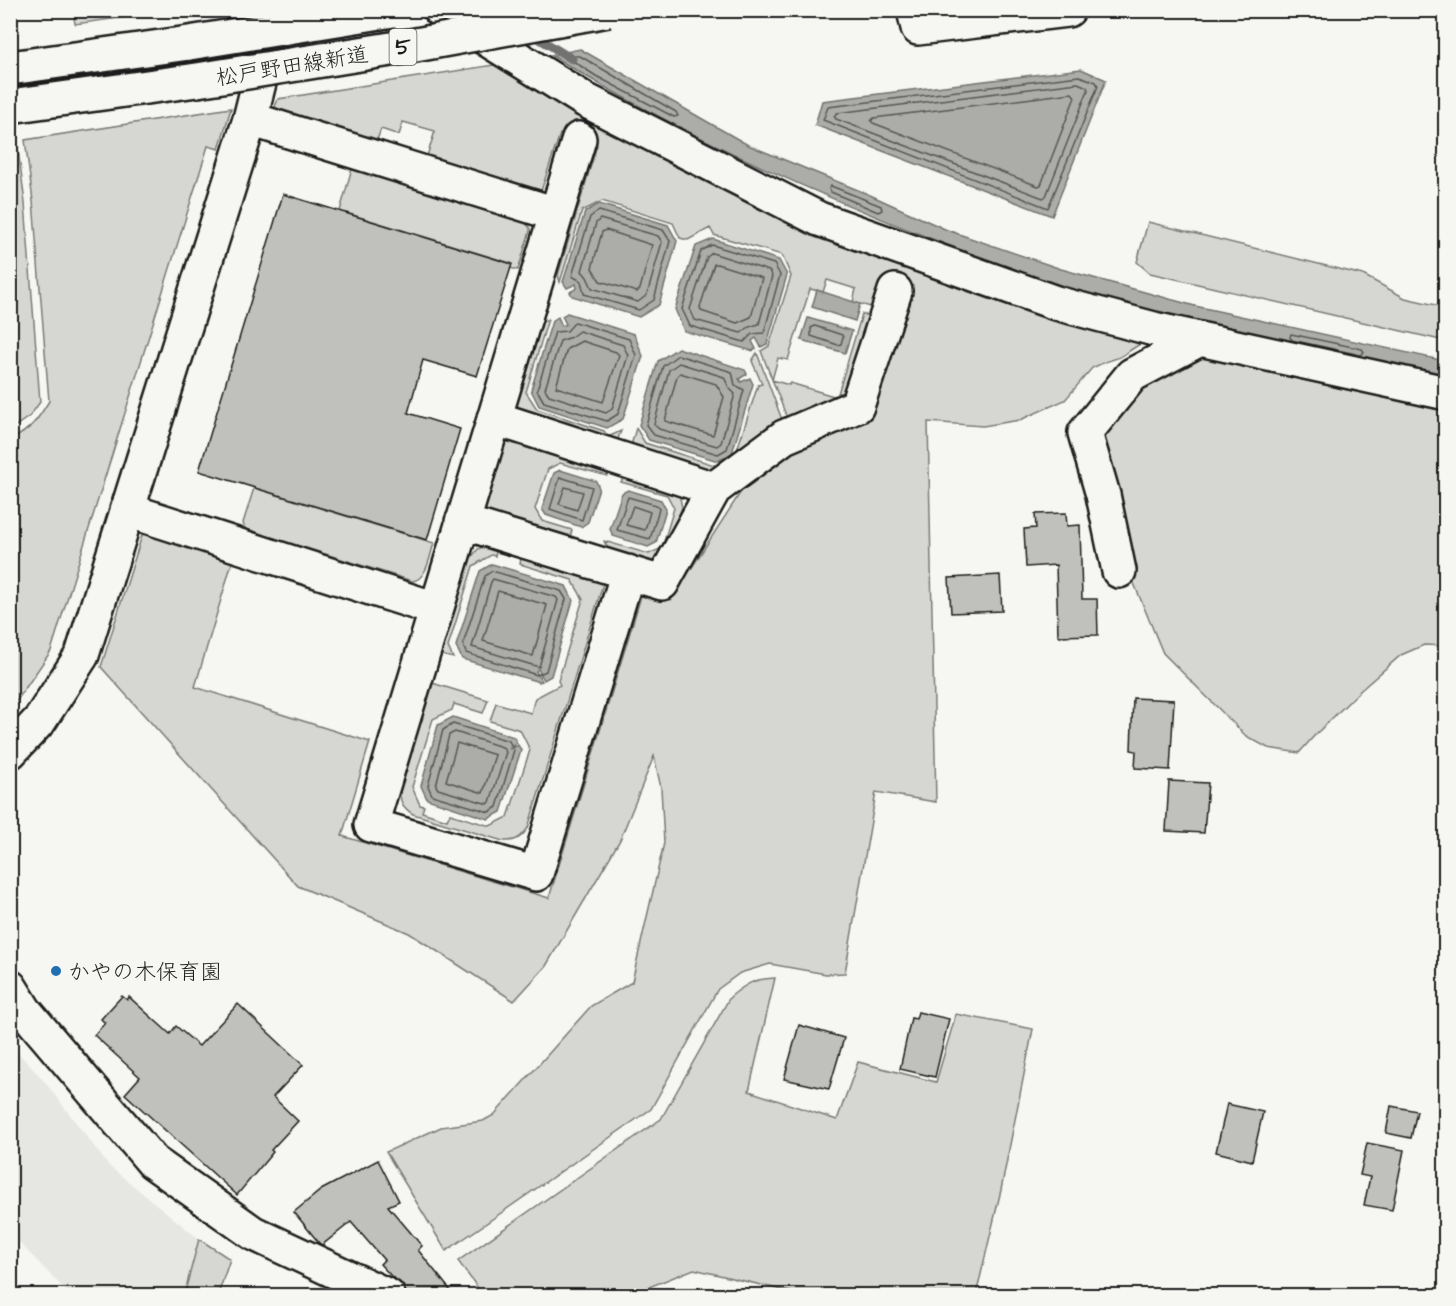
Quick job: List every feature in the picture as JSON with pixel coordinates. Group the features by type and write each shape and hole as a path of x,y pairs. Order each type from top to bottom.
{"street":[{"path":"10,752 40,720 82,656 250,119 277,10"},
{"name":"松戸野田線新道","path":"10,69 393,10"},
{"path":"440,10 585,100 819,219 1056,303 1200,339 1446,393"},
{"name":"松戸野田線新道","path":"10,106 197,80 422,44 608,10"},
{"path":"914,10 918,28 1068,10"},
{"path":"250,119 556,214"},
{"path":"579,139 371,825 536,874 628,572"},
{"path":"462,522 663,583 714,489 784,437 857,406 895,291"},
{"path":"1119,571 1104,495 1085,433 1132,375 1200,339"},
{"path":"494,418 714,489"},
{"path":"127,510 436,609"},
{"path":"10,987 25,1011 153,1162 253,1233 388,1296"}],"shaded area":[{"path":"73,10 172,11 75,24"},
{"path":"500,64 538,91 599,126 790,220 878,258 1013,307 1140,344 1120,357 1092,368 1065,400 1020,420 983,426 928,422 936,802 876,792 845,973 826,974 770,964 740,973 718,989 651,1109 446,1251 386,1152 441,1127 483,1121 494,1115 591,1006 632,982 664,843 661,788 654,756 620,840 546,966 514,1001 409,933 298,886 101,667 143,532 233,559 195,687 370,742 342,836 549,898 642,593 671,600 744,487 790,445 859,418 878,309 853,302 856,289 827,280 823,292 810,289 788,360 778,358 772,380 761,351 769,346 791,276 782,255 714,235 710,228 688,240 680,238 673,223 602,201 582,211 560,282 558,275 597,145 560,134 538,195 415,159 417,153 427,156 435,131 403,122 399,135 381,129 377,140 392,145 390,152 273,112 278,99"},
{"path":"231,108 219,149 208,146 51,651 11,709 11,440 33,424 49,401 33,201 25,140"},
{"path":"11,141 17,141 25,203 40,402 30,416 11,429"},
{"path":"352,168 524,221 530,231 518,270 510,268 511,263 340,211"},
{"path":"1148,222 1363,275 1405,298 1445,307 1445,341 1150,273 1137,262"},
{"path":"862,314 875,318 851,396 789,423 772,380 837,397"},
{"path":"548,319 526,392 537,409 604,431 608,437 621,431 617,441 518,412 517,402 542,322"},
{"path":"757,353 784,425 719,476 633,447 636,428 645,443 717,466 735,456 758,385 762,384 752,361"},
{"path":"1202,357 1352,391 1397,396 1445,408 1445,646 1424,645 1401,655 1361,690 1299,753 1268,748 1246,736 1163,653 1133,581 1118,533 1098,437 1144,377 1165,366"},
{"path":"513,438 606,470 607,476 560,463 548,469 535,509 542,521 572,530 569,541 488,514 485,509 503,445"},
{"path":"625,475 679,494 682,507 664,558 657,564 635,560 612,552 604,541 649,554 662,548 674,508 667,495 621,482"},
{"path":"254,488 434,543 427,566 417,580 412,581 245,529 243,523"},
{"path":"487,545 604,581 528,828 512,841 503,841 413,814 403,805 400,794 400,785 432,683 488,700 483,713 454,704 452,710 433,719 412,787 420,805 424,806 422,812 447,820 450,814 490,826 508,817 530,750 520,730 490,721 496,703 531,713 535,698 560,685 558,681 583,599 572,580 520,564 521,559 496,552 495,556 491,555 473,566 448,647 453,658 441,655 470,559 478,549"},
{"path":"775,978 749,1091 837,1120 858,1062 936,1082 956,1014 1033,1029 1001,1190 976,1295 803,1295 694,1269 629,1295 483,1295 458,1261 661,1119 730,997 751,983"},
{"path":"10,1044 45,1082 109,1166 199,1239 184,1295 70,1295 11,1234"},
{"path":"199,1239 230,1259 218,1295 184,1295"}],"water":[{"path":"580,49 748,145 870,195 947,230 1061,269 1195,306 1445,361 1445,378 1150,313 1072,290 945,244 793,182 744,159 646,110 551,55"},
{"path":"1081,69 1106,80 1052,216 815,125 822,101"},
{"path":"599,204 668,225 677,241 659,305 639,317 572,296 570,292 577,288 576,284 567,288 563,282 585,212"},
{"path":"713,239 779,260 787,275 767,344 761,347 756,338 752,341 756,349 752,351 684,331 675,309 696,246"},
{"path":"817,290 860,304 855,321 812,307"},
{"path":"567,313 634,334 643,356 623,419 607,428 539,406 531,390 552,321 558,317 562,326 566,324 562,316"},
{"path":"808,318 852,331 845,353 801,340"},
{"path":"678,348 745,370 747,374 739,379 741,382 750,378 753,384 732,453 718,461 649,440 639,425 658,361"},
{"path":"560,470 596,481 599,488 588,522 581,527 546,515 542,509 554,473"},
{"path":"628,490 661,500 666,509 656,543 648,547 613,536 610,529 622,493"},
{"path":"492,564 566,586 573,600 551,676 544,680 538,669 536,671 542,681 462,659 456,646 480,571"},
{"path":"453,717 514,737 517,743 510,749 518,745 521,750 501,812 488,819 427,799 421,786 438,725"}],"building":[{"path":"283,194 512,264 477,376 423,360 408,413 460,429 427,540 199,471"},
{"path":"1066,513 1067,526 1080,525 1082,599 1097,599 1098,635 1058,636 1056,565 1026,567 1024,529 1036,528 1035,514"},
{"path":"1000,575 1002,611 951,613 949,578"},
{"path":"1133,698 1174,700 1170,770 1135,768 1136,751 1131,750"},
{"path":"1169,781 1208,783 1204,833 1166,831"},
{"path":"122,996 127,1000 129,997 170,1034 176,1026 199,1046 238,1004 303,1065 273,1097 298,1121 271,1150 273,1152 237,1195 125,1094 140,1077 94,1035 105,1023 101,1019"},
{"path":"918,1012 949,1019 935,1077 900,1069 911,1018 916,1019"},
{"path":"799,1025 844,1038 829,1089 784,1079"},
{"path":"1227,1104 1263,1112 1252,1161 1216,1152"},
{"path":"1391,1106 1417,1111 1411,1138 1386,1133"},
{"path":"1367,1143 1404,1150 1392,1210 1364,1205 1370,1177 1360,1175"},
{"path":"378,1160 399,1201 388,1206 422,1246 418,1250 455,1296 407,1296 403,1285 380,1264 384,1260 351,1222 322,1245 294,1212 321,1190"}],"waterway":[{"path":"530,33 572,59"}],"place":[{"name":"かやの木保育園","path":"56,971"}]}
